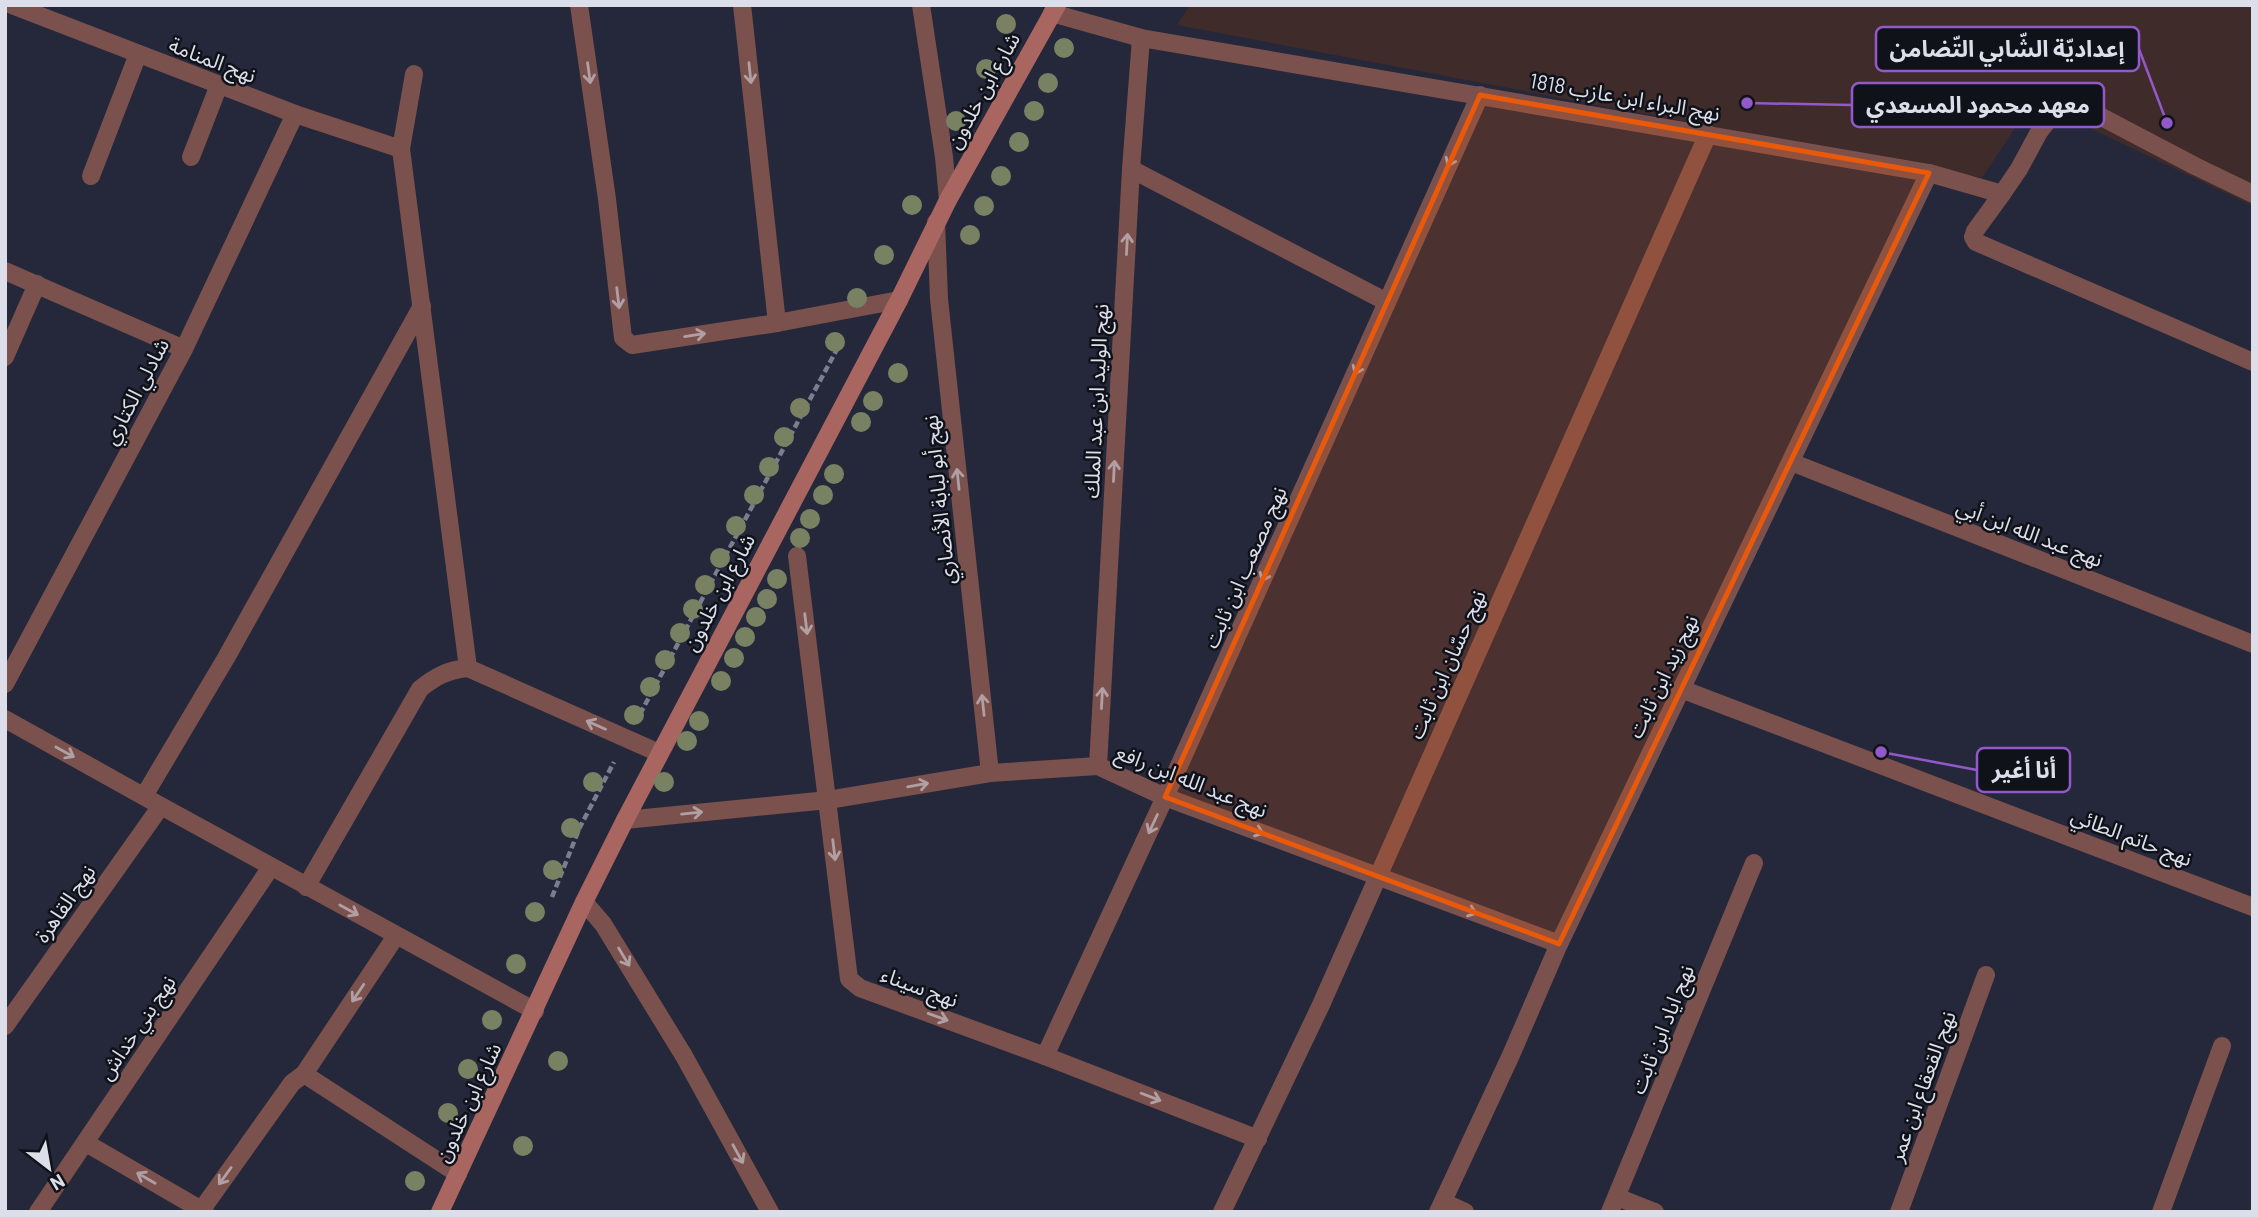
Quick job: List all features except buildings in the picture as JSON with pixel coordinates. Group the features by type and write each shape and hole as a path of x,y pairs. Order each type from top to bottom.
{"street":[{"name":"نهج المنامة","path":"12,5 295,114 401,149"},
{"path":"579,5 607,199 623,338 632,345 777,323 899,300"},
{"path":"742,5 777,323"},
{"path":"921,5 944,157 947,200"},
{"name":"شارع ابن خلدون","path":"440,1212 584,902 659,753 899,300 947,200 1054,9"},
{"name":"نهج البراء ابن عازب 1818","path":"1054,9 1141,38 1929,173 2002,194"},
{"name":"نهج الوليد ابن عبد الملك","path":"1098,766 1131,169 1141,38"},
{"path":"90,176 138,54"},
{"path":"414,75 401,149 468,668"},
{"path":"191,157 219,85"},
{"name":"نهج مصعب ابن ثابت","path":"1045,1056 1165,796 1480,95"},
{"path":"2253,194 2073,102 2066,101 2039,132 2019,169 1973,237 1976,242 2253,362"},
{"name":"شادلي الكتاري","path":"5,684 184,349 295,114"},
{"name":"نهج حسّان ابن ثابت","path":"1222,1212 1320,1007 1376,875 1708,134"},
{"path":"1131,169 1387,302"},
{"name":"نهج زيد ابن ثابت","path":"1440,1207 1506,1067 1559,944 1929,173"},
{"name":"نهج أبو لبابة الأنصاري","path":"936,222 939,299 990,773"},
{"path":"5,271 184,349"},
{"path":"5,357 37,285"},
{"path":"144,796 226,658 422,306"},
{"name":"نهج عبد الله ابن أبي","path":"1791,462 2253,644"},
{"name":"نهج سيناء","path":"797,556 849,979 860,988 1258,1139"},
{"path":"306,887 420,689 436,676 468,668 659,753"},
{"name":"نهج حاتم الطائي","path":"1681,689 2253,907"},
{"path":"5,719 535,1011"},
{"name":"نهج عبد الله ابن رافع","path":"625,820 828,800 990,773 1098,766 1165,796 1559,944"},
{"name":"نهج القاهرة","path":"5,1026 161,806"},
{"name":"نهج اياد ابن ثابت","path":"1614,1205 1754,863"},
{"name":"نهج بني خداش","path":"38,1212 271,867"},
{"path":"584,902 603,924 684,1056 770,1212"},
{"path":"86,1143 202,1211 292,1083 304,1074 396,936"},
{"name":"نهج القعقاع ابن عمر","path":"1899,1212 1986,975"},
{"path":"2161,1212 2222,1046"},
{"path":"304,1074 458,1174"},
{"path":"1614,1205 1655,1212"},
{"path":"1440,1207 1465,1212"}],"path":[{"path":"607,774 833,356"}],"highlighted area":[{"path":"1480,95 1929,173 1559,944 1165,797"}],"shaded area":[{"path":"1190,5 2253,5 2253,206 2033,101 1982,178 1177,25"}],"place":[{"name":"معهد محمود المسعدي","path":"1747,103"},
{"name":"إعداديّة الشّابي التّضامن","path":"2167,123"},
{"name":"أنا أغير","path":"1881,752"}]}
